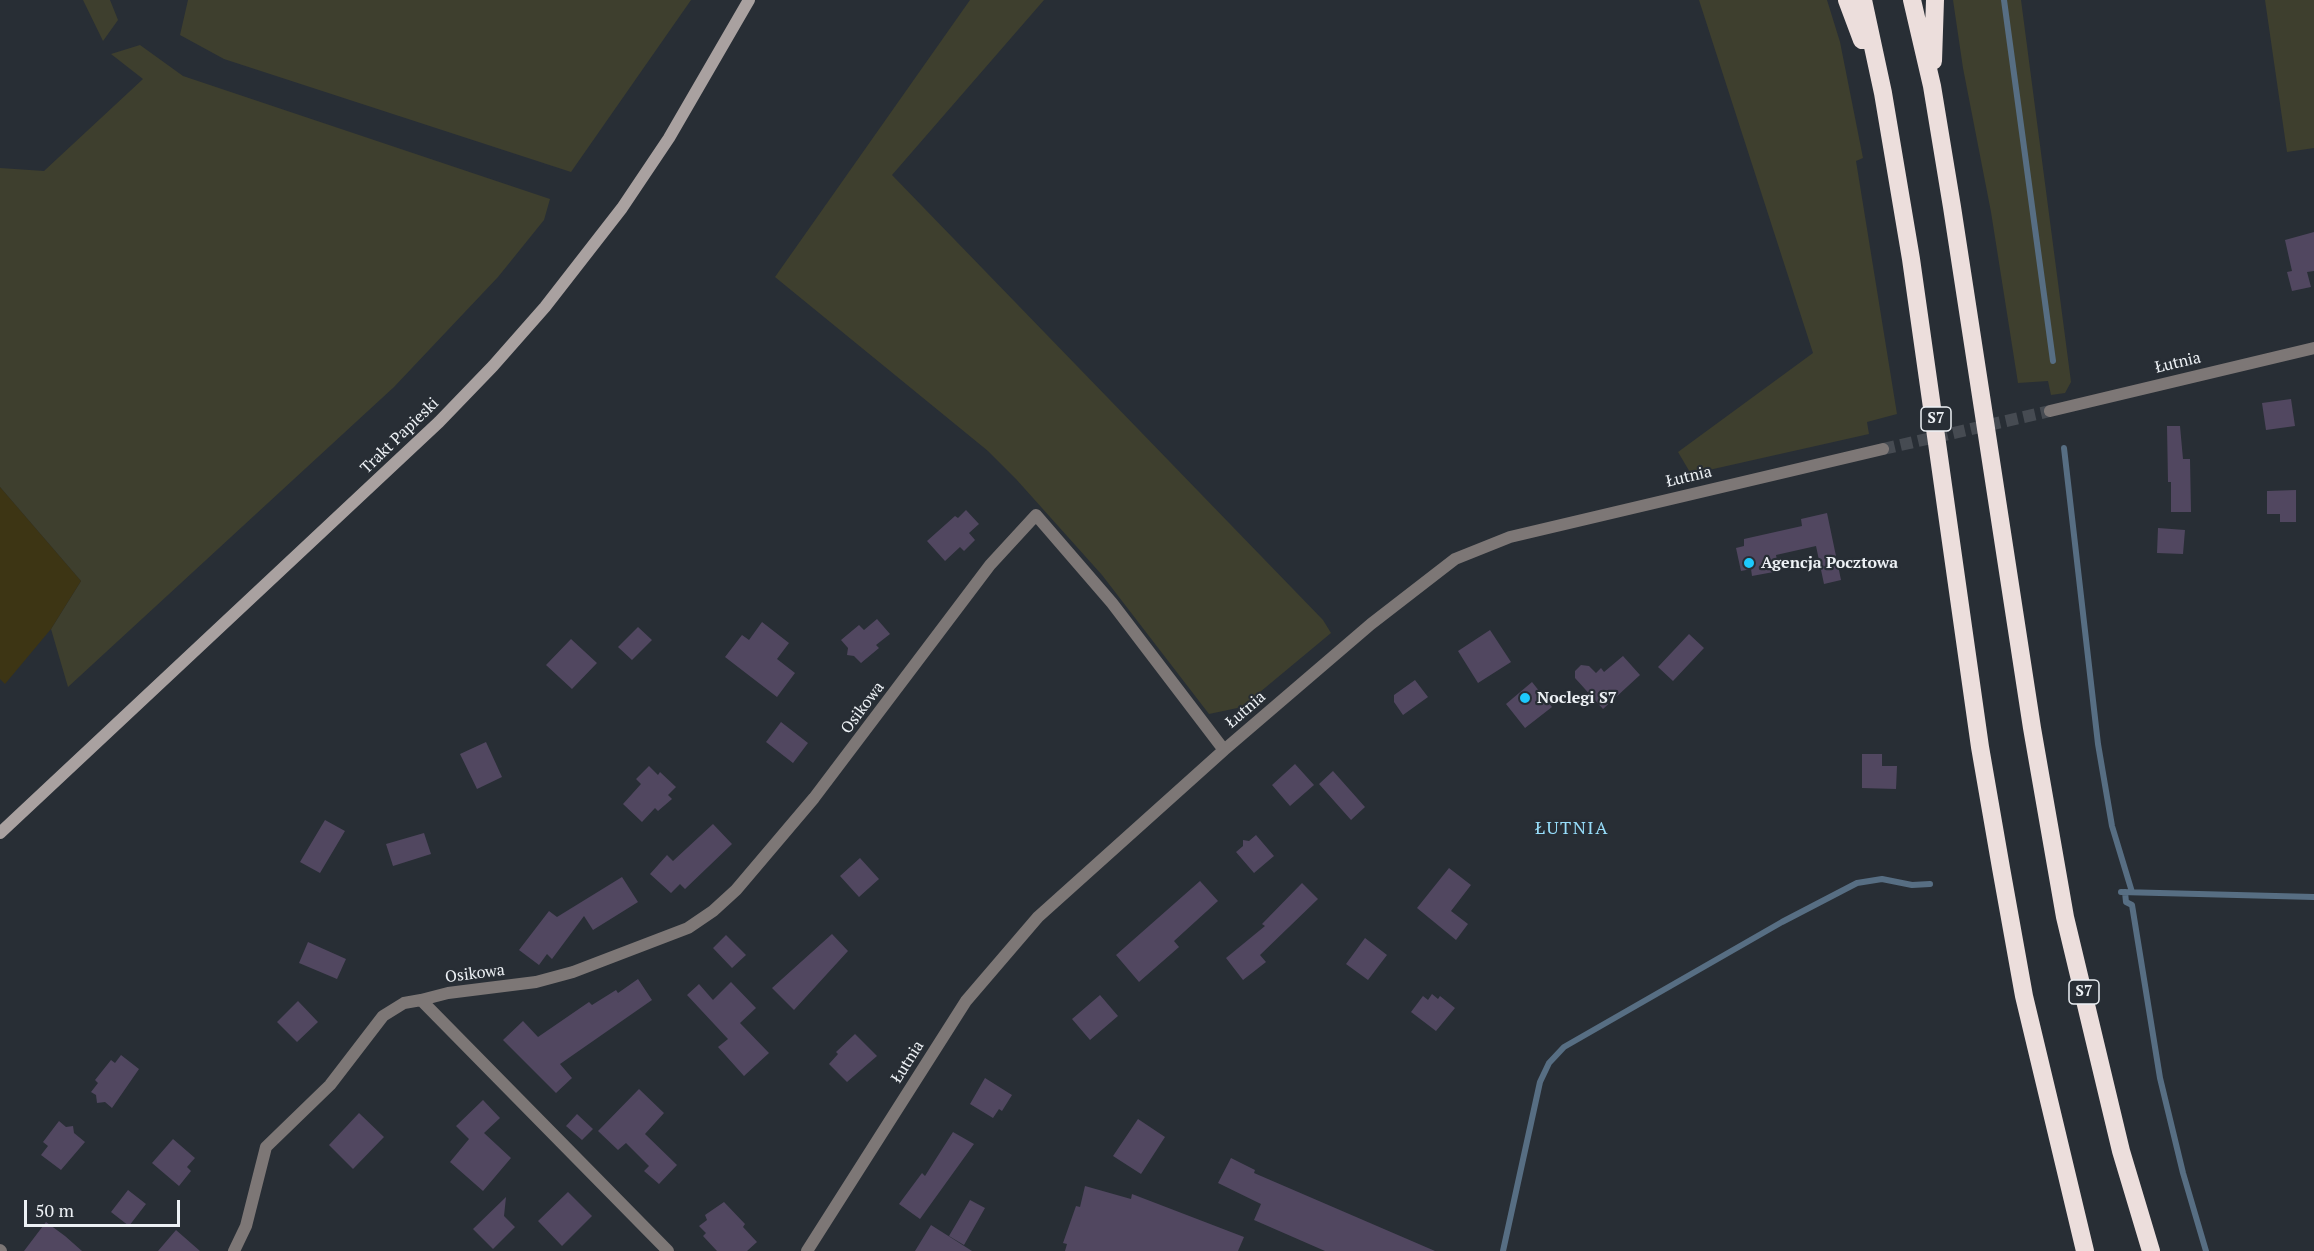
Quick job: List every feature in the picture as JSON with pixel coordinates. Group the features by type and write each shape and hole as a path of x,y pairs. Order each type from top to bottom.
{"highway":[{"path":"1846,0 1883,93"},
{"name":"S7","path":"1863,0 1883,93 1934,407 1980,747 2001,868 2025,996 2085,1251"},
{"name":"S7","path":"1912,0 1932,86 2031,717 2065,917 2121,1151 2151,1251"},
{"path":"1932,86 1935,0"}],"street":[{"name":"Trakt Papieski","path":"0,833 414,446 494,366 545,307 622,208 669,138 749,0"},
{"name":"Łutnia","path":"2050,411 2314,348"},
{"name":"Łutnia","path":"807,1251 966,1001 1038,917 1224,750 1371,624 1455,559 1510,537 1883,449"},
{"name":"Osikowa","path":"234,1251 246,1226 266,1147 330,1084 383,1016 404,1004 448,993 536,982 573,972 688,928 713,911 736,890 814,798 990,565 1035,514 1112,603 1224,750"},
{"path":"421,1000 668,1251"}],"green space":[{"path":"83,0 110,0 118,20 103,41"},
{"path":"188,0 691,0 571,172 224,59 180,35"},
{"path":"970,0 1044,0 892,175 1323,620 1331,633 1242,707 1209,714 1102,575 1016,479 988,451 775,277"},
{"path":"1699,0 1827,0 1840,42 1863,158 1856,161 1897,414 1867,422 1869,434 1691,474 1678,452 1813,353"},
{"path":"1953,0 2021,0 2071,382 2065,393 2051,395 2048,381 2018,383 1991,212 1963,68"},
{"path":"2265,0 2314,0 2314,148 2287,152"},
{"path":"140,45 183,76 550,199 544,220 498,277 394,387 68,687 51,629 81,581 0,487 0,168 44,171 143,79 111,54"}],"sand":[{"path":"0,487 81,581 51,629 5,684 0,679"}],"building":[{"path":"2314,232 2314,271 2307,272 2311,287 2292,291 2287,272 2292,271 2285,240"},
{"path":"2291,399 2295,426 2266,430 2262,403"},
{"path":"2167,426 2180,426 2183,459 2190,459 2191,512 2171,512"},
{"path":"2296,490 2296,522 2280,522 2280,514 2267,514 2267,491"},
{"path":"966,510 979,524 969,533 975,540 964,551 960,547 945,561 927,541 955,516 958,518"},
{"path":"1827,513 1841,580 1824,584 1816,546 1776,555 1779,571 1752,576 1751,569 1741,571 1736,548 1744,546 1744,539 1802,526 1801,519"},
{"path":"2158,528 2185,530 2183,554 2157,553"},
{"path":"877,619 890,634 876,645 879,648 861,663 854,656 847,655 848,648 841,640 859,625 864,630"},
{"path":"762,622 789,643 777,659 795,673 777,697 725,657 742,635 749,640"},
{"path":"638,627 652,640 632,660 618,647"},
{"path":"1490,630 1511,662 1478,683 1458,651"},
{"path":"1689,634 1704,648 1673,681 1658,667"},
{"path":"571,639 597,663 572,689 546,665"},
{"path":"1623,656 1640,675 1603,709 1575,678 1575,671 1581,665 1589,666 1596,673 1601,668 1604,672"},
{"path":"1415,680 1428,697 1403,715 1394,702 1394,695"},
{"path":"1532,682 1552,707 1525,728 1506,704"},
{"path":"781,722 808,743 793,763 766,742"},
{"path":"486,742 502,777 477,789 460,754"},
{"path":"1862,754 1882,754 1882,766 1897,766 1896,789 1862,788"},
{"path":"1295,764 1314,785 1290,806 1272,785"},
{"path":"649,766 658,775 660,772 676,787 668,795 672,799 658,811 655,808 642,822 623,804 641,784 636,779"},
{"path":"1333,771 1365,807 1351,820 1319,784"},
{"path":"325,820 345,831 320,873 300,862"},
{"path":"713,824 732,844 685,889 680,884 671,893 650,874 667,855 673,861"},
{"path":"424,833 431,854 393,866 386,844"},
{"path":"1256,835 1274,856 1254,873 1236,852 1243,846 1243,840 1249,841"},
{"path":"860,858 879,879 859,897 840,876"},
{"path":"1449,868 1471,885 1451,911 1468,924 1456,940 1417,908"},
{"path":"622,877 638,902 593,930 584,916 552,959 547,954 539,965 519,950 549,911 557,917"},
{"path":"1200,881 1218,901 1174,941 1179,947 1139,982 1116,955"},
{"path":"1302,883 1318,899 1260,955 1266,962 1243,980 1226,958 1265,926 1262,924"},
{"path":"832,934 848,951 794,1010 772,988"},
{"path":"726,935 746,955 732,968 713,948"},
{"path":"1365,938 1387,955 1368,980 1346,964"},
{"path":"308,942 346,959 337,979 299,963"},
{"path":"638,979 652,1000 560,1064 572,1078 556,1093 503,1040 523,1021 538,1037 589,1002 592,1005 616,990 618,993"},
{"path":"731,982 756,1008 740,1023 769,1053 744,1076 718,1047 728,1039 687,995 699,984 713,1000"},
{"path":"1432,994 1438,999 1440,996 1455,1008 1436,1031 1411,1012 1423,996 1428,1000"},
{"path":"1100,995 1118,1016 1090,1040 1072,1019"},
{"path":"298,1001 318,1022 297,1042 277,1022"},
{"path":"855,1034 877,1056 847,1082 829,1064 838,1054 836,1052"},
{"path":"121,1055 139,1069 112,1108 105,1102 97,1103 96,1095 91,1092 98,1083 95,1080 111,1060 115,1063"},
{"path":"985,1078 1012,1095 1002,1111 999,1109 993,1118 970,1104"},
{"path":"639,1089 664,1113 645,1134 677,1165 659,1184 644,1171 649,1166 626,1143 618,1150 598,1131"},
{"path":"483,1100 500,1118 484,1133 511,1158 483,1191 450,1162 469,1139 456,1126"},
{"path":"359,1113 384,1137 353,1169 329,1145"},
{"path":"577,1114 593,1129 582,1140 566,1126"},
{"path":"1138,1119 1165,1137 1141,1174 1113,1156"},
{"path":"59,1121 66,1127 73,1126 74,1133 85,1142 61,1170 41,1155 48,1146 43,1142"},
{"path":"953,1132 974,1144 920,1219 899,1204 922,1173 925,1176"},
{"path":"173,1139 195,1158 187,1167 191,1171 179,1186 152,1163"},
{"path":"1231,1158 1255,1170 1254,1173 1435,1251 1325,1251 1254,1220 1261,1204 1218,1183"},
{"path":"1085,1186 1131,1199 1132,1194 1244,1237 1238,1251 1065,1251 1067,1244 1063,1243 1076,1206 1080,1207"},
{"path":"128,1190 146,1204 129,1226 111,1212"},
{"path":"568,1192 592,1216 562,1246 538,1221"},
{"path":"506,1197 504,1216 515,1227 493,1249 473,1229"},
{"path":"970,1200 985,1208 964,1245 949,1236"},
{"path":"724,1202 745,1224 743,1227 757,1242 747,1251 717,1251 703,1236 706,1233 699,1226 707,1220 705,1215"},
{"path":"46,1222 65,1236 82,1251 24,1251"},
{"path":"931,1225 972,1251 915,1251"},
{"path":"176,1230 200,1251 158,1251"}],"waterway":[{"path":"2004,0 2053,361"},
{"path":"2064,448 2098,744 2112,826 2132,892"},
{"path":"1503,1251 1540,1082 1549,1063 1564,1047 1782,922 1857,883 1882,879 1912,885 1930,884"},
{"path":"2121,892 2314,897"},
{"path":"2125,892 2126,902 2132,905 2160,1078 2183,1173 2206,1251"}],"tunnel":[{"path":"1883,449 2050,411"}],"place":[{"name":"Agencja Pocztowa","path":"1749,563"},
{"name":"Noclegi S7","path":"1525,698"}],"district":[{"name":"ŁUTNIA","path":"1572,829"}]}
